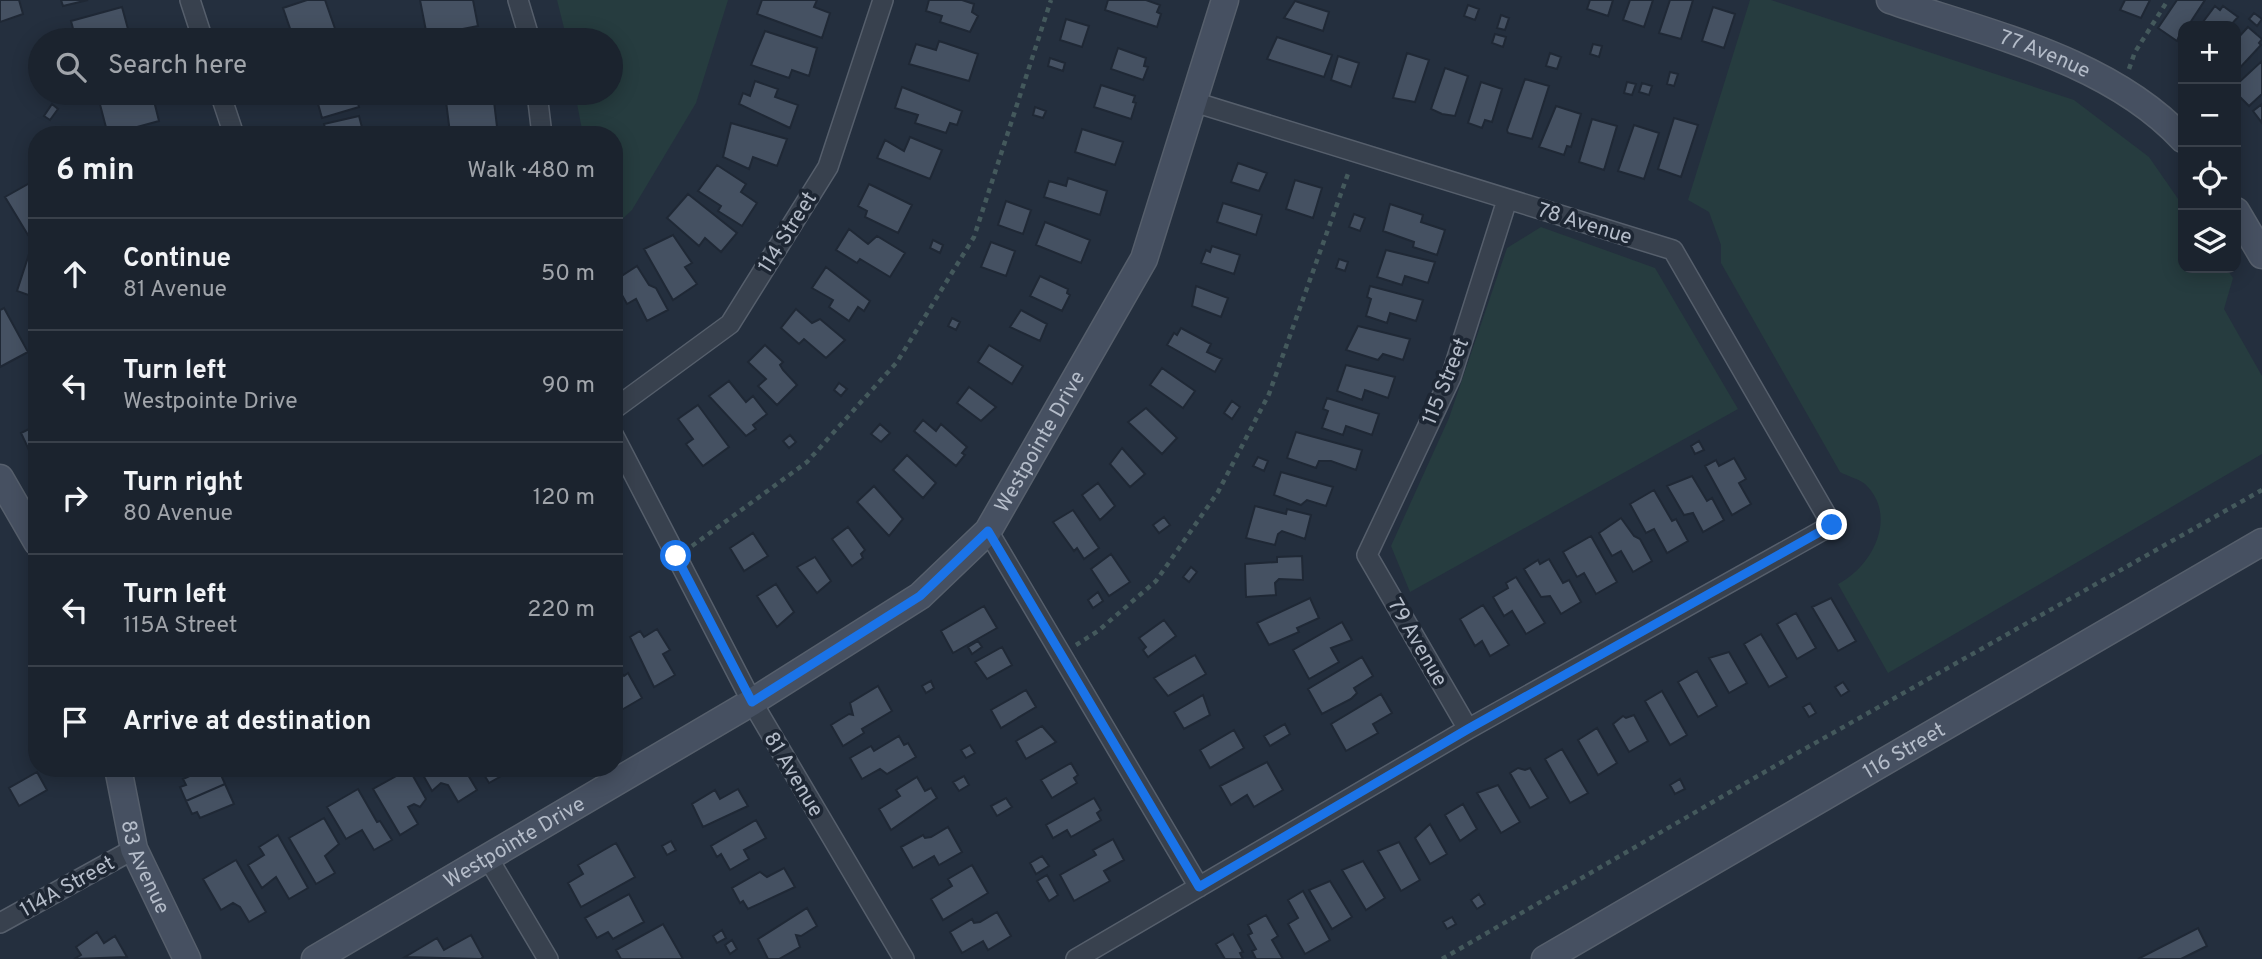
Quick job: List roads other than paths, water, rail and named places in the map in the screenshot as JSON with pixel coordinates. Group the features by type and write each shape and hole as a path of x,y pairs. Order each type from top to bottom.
{"street":[{"path":"190,0 199,28"},
{"path":"518,0 526,28"},
{"name":"114 Street","path":"623,402 730,324 828,167 883,0"},
{"name":"Westpointe Drive","path":"315,959 752,702 920,596 988,531 1143,260 1225,0"},
{"name":"77 Avenue","path":"1890,0 2069,63 2122,90 2178,134"},
{"name":"78 Avenue","path":"1194,103 1673,250 1832,525 1468,729"},
{"path":"224,105 231,126"},
{"path":"538,105 541,126"},
{"name":"115 Street","path":"1367,555 1451,377 1507,200"},
{"path":"2241,219 2262,255"},
{"name":"81 Avenue","path":"623,453 752,702 904,959"},
{"path":"0,478 28,526"},
{"path":"988,531 1199,887"},
{"name":"116 Street","path":"1545,959 2262,542"},
{"name":"79 Avenue","path":"1367,555 1468,729"},
{"path":"1076,959 1468,729"},
{"name":"83 Avenue","path":"120,777 134,849 187,959"},
{"name":"114A Street","path":"0,923 134,849"},
{"path":"488,858 548,959"}]}
